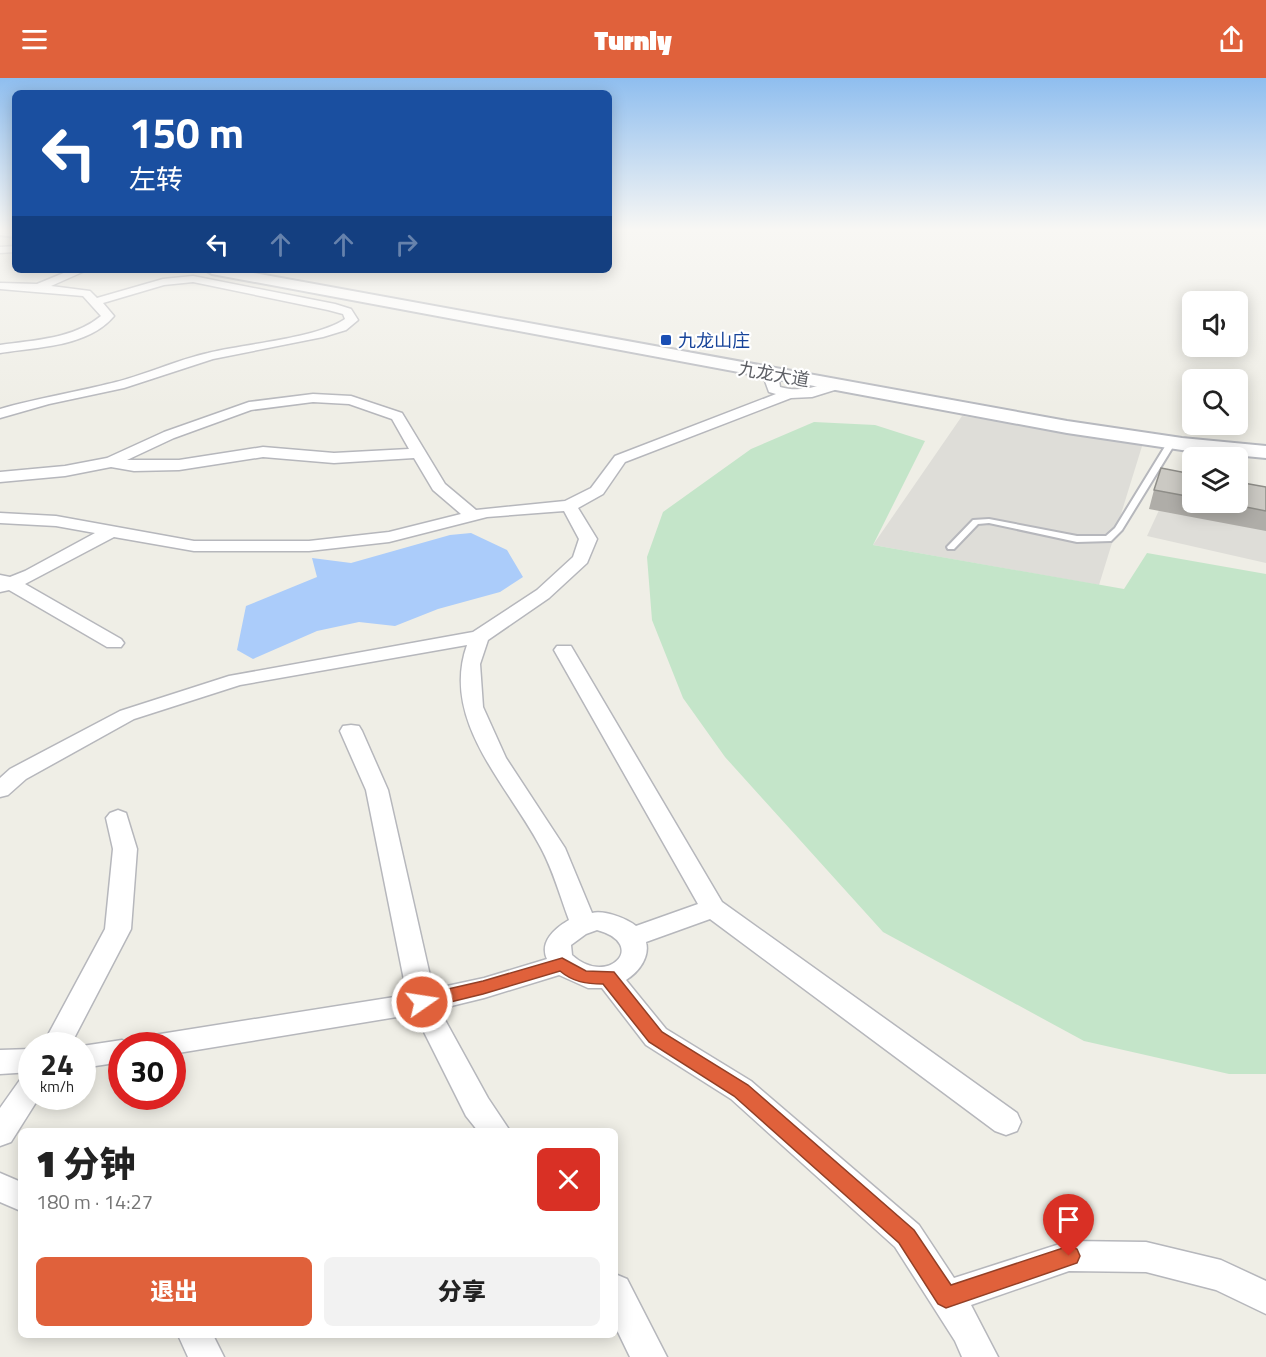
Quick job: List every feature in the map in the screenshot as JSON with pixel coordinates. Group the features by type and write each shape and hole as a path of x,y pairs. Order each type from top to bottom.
{"main road":[{"name":"九龙大道","path":"308,288 778,374 805,375 836,385 1067,427 1266,452"},
{"name":"九龙大道","path":"344,288 805,375 1126,428 1266,441"}],"street":[{"path":"32,288 90,297 135,288"},
{"path":"90,297 109,288"},
{"path":"0,414 46,400 119,385 210,356 319,334 342,327 352,320 347,312 331,307 236,288"},
{"path":"0,349 75,335 99,325 108,316 90,297"},
{"path":"778,374 771,381 774,389 788,394 809,395 836,385"},
{"path":"0,518 56,520 194,546 309,546 389,537 487,512 569,506 597,491 620,459 788,394"},
{"path":"0,477 65,471 111,462 169,435 228,413 259,405 313,398 351,400 397,416 439,487 471,515"},
{"path":"111,462 134,466 180,465 263,452 334,458 419,453"},
{"path":"0,790 18,774 117,720 160,705 236,681 479,637 543,594 581,559 588,539 569,506"},
{"path":"3,584 31,575 112,531"},
{"path":"3,584 114,643"},
{"path":"479,637 470,664 473,707 495,758 553,848 584,923"},
{"path":"564,651 713,908 1006,1122"},
{"path":"351,731 377,790 422,1002 477,1107 493,1128"},
{"path":"63,1032 118,929 125,849 118,818"},
{"path":"632,937 713,908"},
{"path":"609,922 621,927 632,937 636,947 631,963 620,972 608,977 586,977 573,973 562,964 558,955 562,937 570,929 584,923 609,922"},
{"path":"186,1041 422,1002 483,988 562,964"},
{"path":"608,977 656,1037 741,1090 907,1236 967,1329 981,1357"},
{"path":"0,1062 18,1061"},
{"path":"0,1133 18,1106"},
{"path":"0,1187 18,1196"},
{"path":"946,1297 1069,1256 1146,1257 1221,1276 1266,1298"},
{"path":"618,1296 649,1357"},
{"path":"196,1338 206,1357"}],"lane":[{"path":"951,547 976,522 982,521 1077,539 1108,538 1118,530 1172,442"}],"shaded area":[{"path":"962,416 1143,443 1099,585 873,545"},
{"path":"1174,478 1182,489 1182,513 1248,513 1248,498 1266,490 1266,563 1147,536"}],"green space":[{"path":"814,422 875,425 925,441 873,545 1124,589 1147,553 1266,574 1266,1074 1229,1074 1084,1041 883,932 725,757 683,698 652,620 647,557 663,512 751,449"}],"water":[{"path":"471,533 507,550 523,577 500,592 438,609 395,626 359,622 317,631 253,659 237,650 246,606 317,577 312,558 351,563 450,535"}],"building":[{"path":"1161,468 1182,472 1182,495 1154,490"},
{"path":"1248,484 1266,487 1266,511 1248,507"}],"place":[{"name":"九龙山庄","path":"666,340"}],"route":[{"path":"422,1002 483,988 562,964 573,973 586,977 608,977 656,1037 741,1090 907,1236 946,1297 1069,1256"}]}
